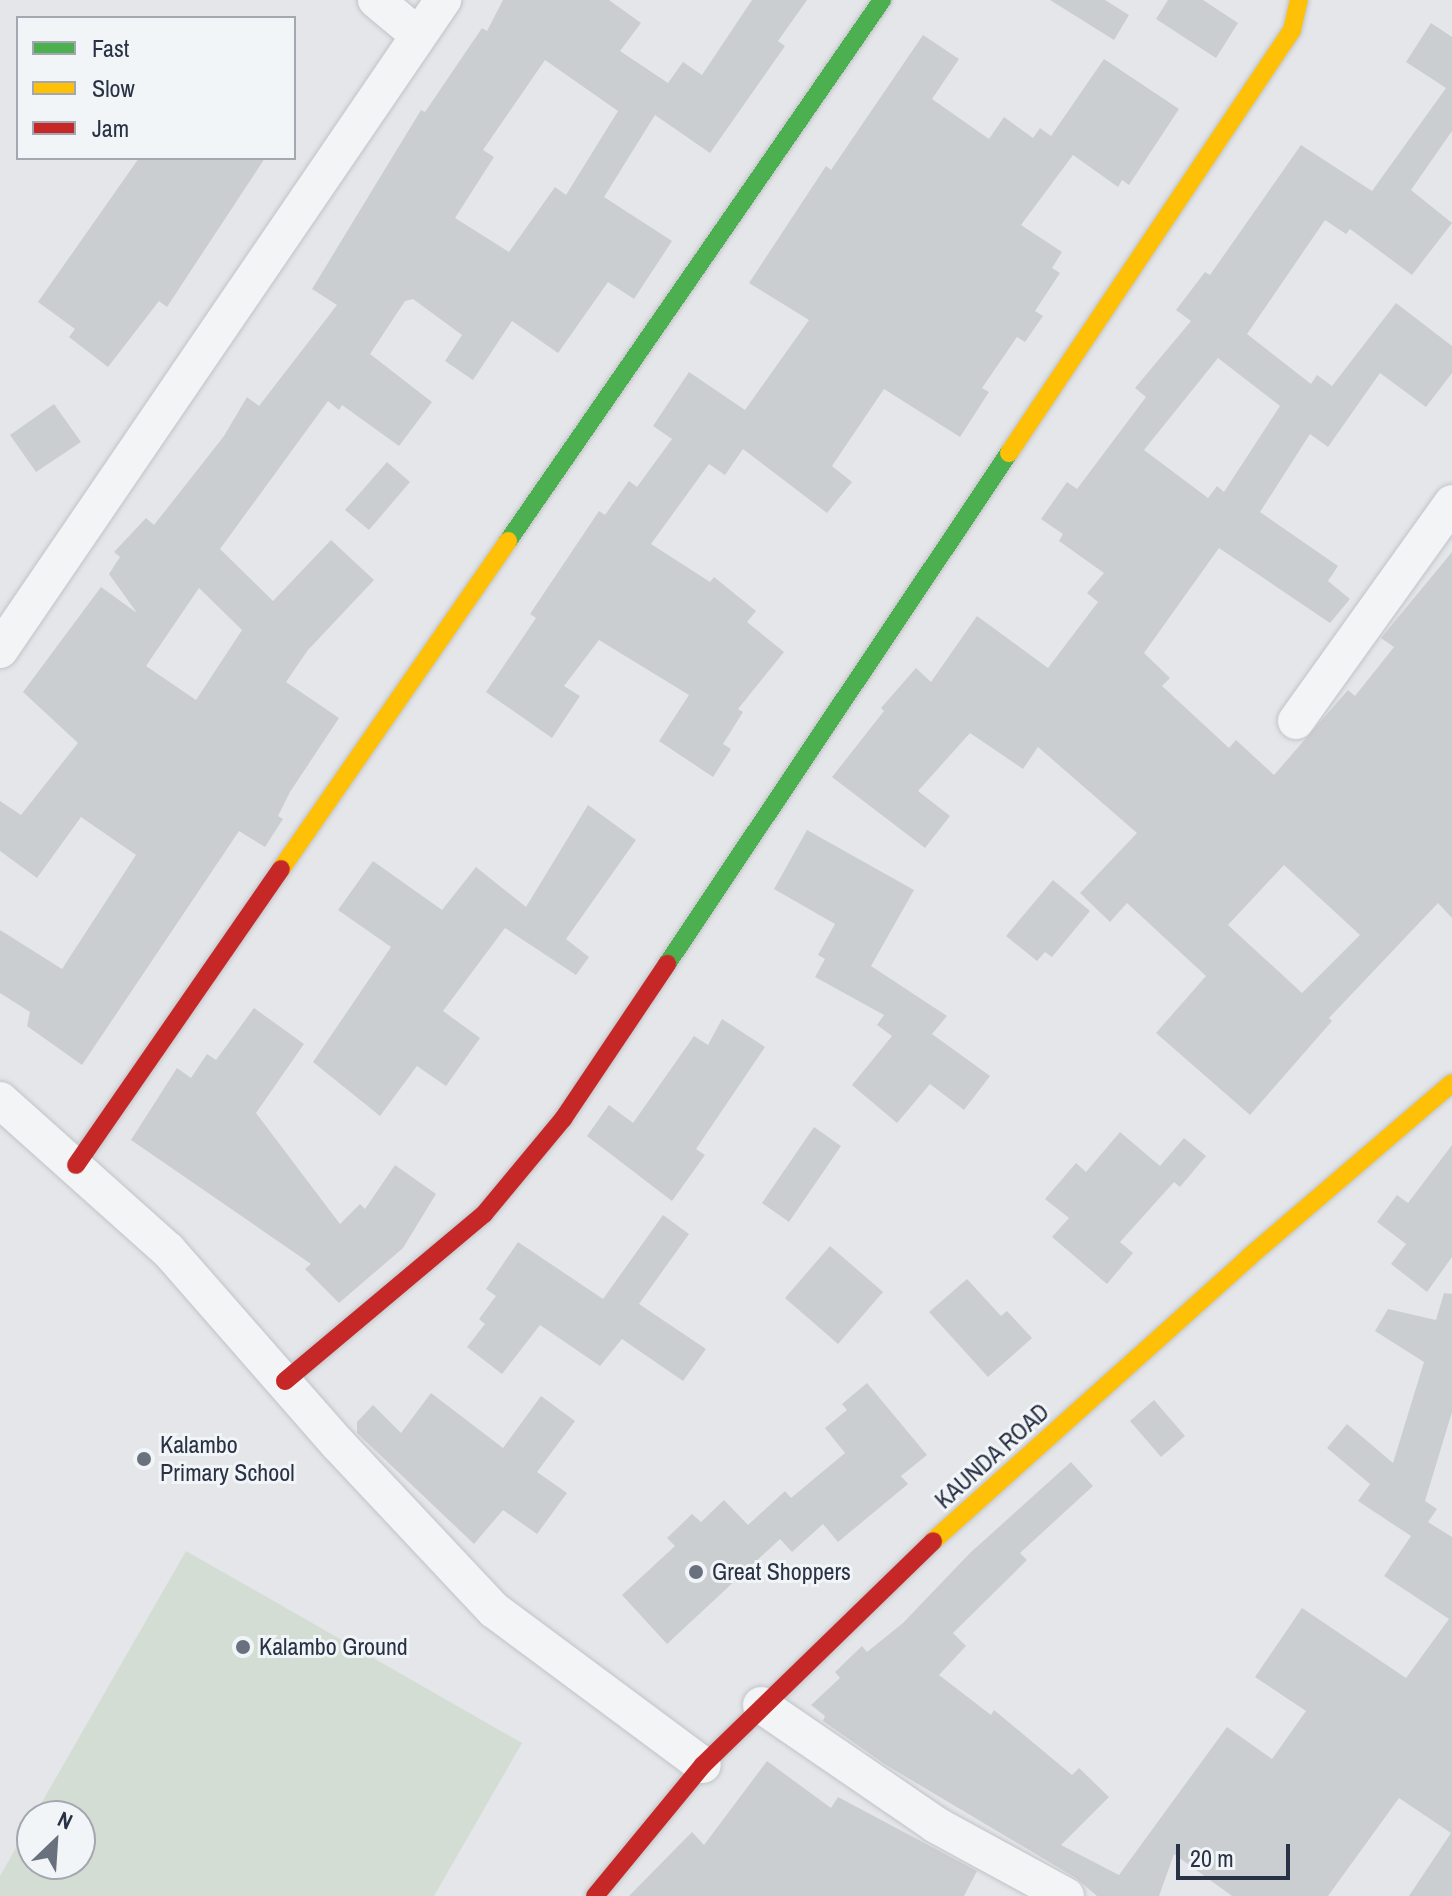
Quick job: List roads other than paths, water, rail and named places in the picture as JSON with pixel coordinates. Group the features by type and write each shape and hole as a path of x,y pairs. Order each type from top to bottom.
{"street":[{"path":"376,0 418,35"},
{"path":"0,650 443,0"},
{"path":"76,1165 882,0"},
{"path":"285,1381 484,1214 563,1119 1292,30 1299,0"},
{"path":"1296,721 1452,503"},
{"name":"KAUNDA ROAD","path":"595,1896 703,1765 856,1611 1452,1083"},
{"path":"0,1100 168,1250 494,1610 703,1765"},
{"path":"761,1705 936,1825 1066,1896"}],"place":[{"name":"Kalambo Primary School","path":"144,1459"},
{"name":"Great Shoppers","path":"696,1572"},
{"name":"Kalambo Ground","path":"243,1647"}]}
